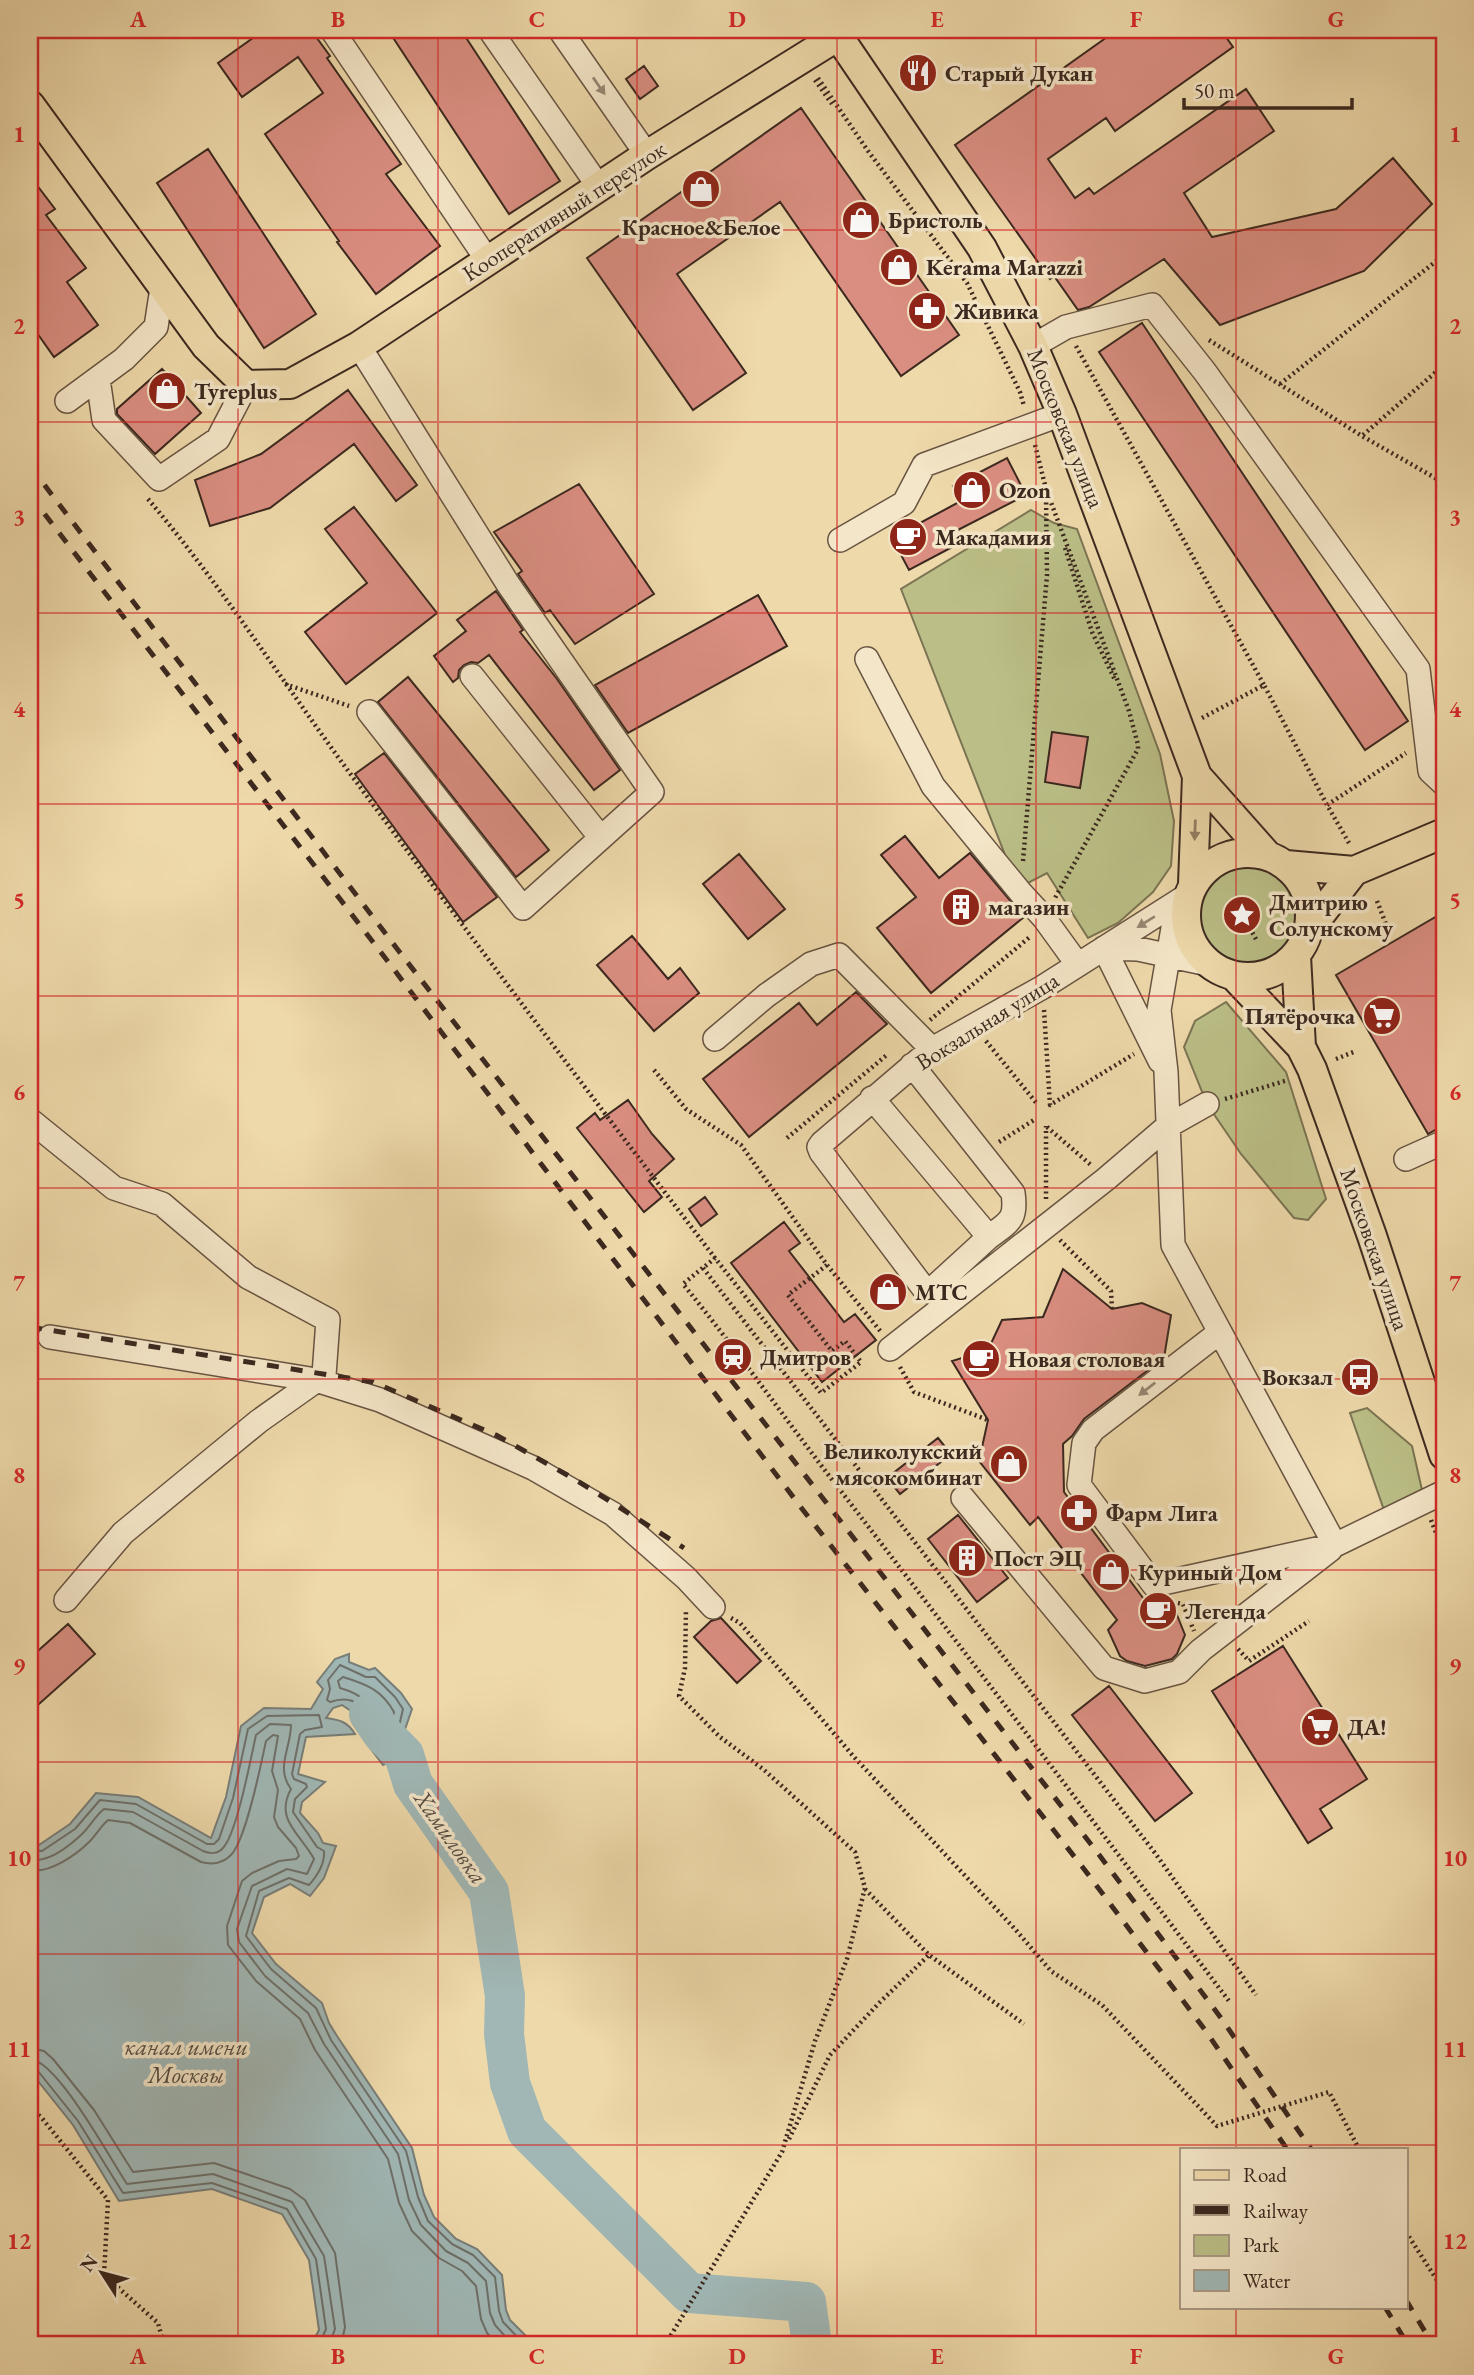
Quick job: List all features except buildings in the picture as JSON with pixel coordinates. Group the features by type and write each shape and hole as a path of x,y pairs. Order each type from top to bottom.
{"main road":[{"name":"Кооперативный переулок","path":"246,385 290,384 359,346 648,155 805,59 840,32"},
{"name":"Московская улица","path":"840,32 982,248 1033,346 1062,414 1197,776 1276,860 1299,878 1307,893 1311,909 1310,928 1296,956 1282,968 1265,976 1234,976 1208,964 1195,949 1188,933 1185,917 1191,890 1197,776"},
{"path":"30,105 206,346 246,385"},
{"path":"1310,928 1354,871 1444,833"},
{"path":"1191,890 1213,863 1232,854 1247,852 1276,860 1354,871"},
{"name":"Московская улица","path":"1296,956 1301,1046"},
{"name":"Московская улица","path":"1234,976 1301,1046 1312,1069 1372,1236 1444,1455"}],"street":[{"path":"332,30 488,261"},
{"path":"490,30 599,187"},
{"path":"561,30 648,155"},
{"path":"67,401 124,359 156,327 162,288"},
{"path":"1033,346 1066,327 1152,305 1205,373 1418,669 1430,771 1444,784"},
{"path":"359,346 508,584 652,792 523,908 369,712"},
{"path":"98,379 104,420 159,479 218,439 246,385"},
{"path":"840,540 904,503 924,465 1062,414"},
{"path":"867,659 933,786 1044,918 1078,965"},
{"path":"472,676 601,838"},
{"path":"1191,890 1173,928 1159,1010 1166,1072 1173,1245 1335,1545"},
{"name":"Вокзальная улица","path":"989,1237 930,1291 925,1290 819,1147 821,1143 932,1049 1043,987 1191,890"},
{"path":"1166,1072 1104,948 1138,949 1208,964"},
{"path":"715,1039 767,995 811,964 839,955 932,1049"},
{"path":"872,1098 989,1237 1010,1222 1016,1210 1013,1193 912,1065"},
{"path":"890,1349 1168,1126 1207,1104"},
{"path":"30,1120 114,1188 162,1204 248,1277 328,1320 324,1375 259,1421 123,1533 66,1600"},
{"path":"1406,1159 1444,1142"},
{"path":"1220,1332 1093,1430 1084,1443 1079,1485 1154,1585 1335,1545"},
{"path":"50,1337 316,1380 380,1400 533,1468 613,1514 686,1578 712,1607"},
{"path":"963,1498 1104,1668 1145,1681 1179,1672 1201,1650 1335,1545 1434,1498"}],"path":[{"path":"787,1138 1044,925 1044,918 1138,745 1129,711 1092,632 1046,489 1020,392 967,283 868,151 805,59"},
{"path":"1279,384 1444,255"},
{"path":"1066,327 1349,843"},
{"path":"1198,334 1362,436 1444,483"},
{"path":"1362,436 1444,365"},
{"path":"146,497 187,545 284,684 463,926 821,1393 861,1362 845,1341 832,1351 788,1295 827,1265"},
{"path":"284,684 369,712"},
{"path":"1199,720 1264,685"},
{"path":"1326,805 1426,740"},
{"path":"1377,901 1389,932"},
{"path":"1247,923 1256,941"},
{"path":"1043,987 1050,1105 1150,1044"},
{"path":"972,1025 1038,1105"},
{"path":"1336,1059 1356,1051"},
{"path":"654,1069 686,1108 741,1145 827,1265 879,1330 914,1392 988,1420"},
{"path":"1207,1104 1288,1080"},
{"path":"1106,1178 1046,1126 1046,1226 1111,1292 1112,1308"},
{"path":"715,1258 683,1284 1045,1755 1228,2001"},
{"path":"703,1268 1155,1853 1256,1995"},
{"path":"1434,1498 1444,1553"},
{"path":"686,1578 685,1668 679,1696 720,1737 763,1769 855,1852 865,1888 929,1955 1024,2024"},
{"path":"712,1607 740,1623 854,1758 1051,1971 1102,2005 1217,2126 1329,2092 1358,2148"},
{"path":"1201,1650 1237,1648 1249,1661 1309,1621"},
{"path":"782,2152 815,2041 847,1959 865,1888"},
{"path":"665,2345 782,2152 830,2055 929,1955"},
{"path":"30,2108 41,2117 108,2200 104,2276 158,2323 164,2345"},
{"path":"1408,2235 1444,2291"}],"green space":[{"path":"1031,510 1054,523 1077,529 1160,754 1174,821 1171,866 1153,892 1118,923 1088,938 1047,873 1018,888 901,589"},
{"path":"1248,860 1269,864 1287,876 1299,894 1303,915 1299,936 1287,954 1269,966 1248,970 1227,966 1209,954 1197,936 1193,915 1197,894 1209,876 1227,864"},
{"path":"1226,1002 1286,1072 1326,1199 1308,1220 1294,1218 1241,1154 1207,1104 1184,1047 1195,1021"},
{"path":"1367,1408 1412,1446 1422,1490 1384,1510 1350,1413"}],"water":[{"name":"канал имени Москвы","path":"349,1654 349,1662 369,1670 375,1668 401,1693 412,1709 400,1744 404,1755 383,1765 368,1745 366,1727 360,1717 342,1705 333,1708 326,1718 342,1722 355,1734 306,1737 298,1774 325,1782 302,1802 300,1813 318,1833 323,1843 336,1846 324,1878 310,1896 290,1884 264,1897 252,1933 276,1964 322,2003 337,2036 412,2148 424,2195 434,2217 456,2239 477,2249 502,2275 506,2310 510,2320 535,2345 311,2345 319,2330 309,2260 282,2214 212,2189 119,2201 73,2125 30,2071 30,1842 39,1845 70,1824 96,1793 138,1797 211,1838 226,1797 241,1726 264,1708 311,1709 323,1689 317,1682 335,1659"}],"waterway":[{"name":"Хамиловка","path":"369,1714 382,1733 404,1755 413,1784 489,1892 505,1996 504,2034 510,2083 527,2131 689,2293 806,2302 812,2345"}],"railway":[{"path":"30,466 398,950 1100,1856 1221,2018 1310,2148"},
{"path":"30,495 803,1510 1084,1869 1205,2030 1286,2148"},
{"path":"30,1327 373,1382 496,1435 576,1480 684,1548"},
{"path":"1408,2303 1433,2345"},
{"path":"1386,2308 1408,2345"}],"place":[{"name":"Старый Дукан","path":"918,73"},
{"name":"Красное&Белое","path":"701,189"},
{"name":"Бристоль","path":"861,220"},
{"name":"Kerama Marazzi","path":"899,267"},
{"name":"Живика","path":"927,311"},
{"name":"Tyreplus","path":"167,391"},
{"name":"Ozon","path":"972,490"},
{"name":"Макадамия","path":"908,537"},
{"name":"магазин","path":"961,907"},
{"name":"Дмитрию Солунскому","path":"1242,915"},
{"name":"Пятёрочка","path":"1382,1016"},
{"name":"МТС","path":"888,1292"},
{"name":"Дмитров","path":"733,1357"},
{"name":"Новая столовая","path":"981,1359"},
{"name":"Вокзал","path":"1360,1377"},
{"name":"Великолукский мясокомбинат","path":"1009,1464"},
{"name":"Фарм Лига","path":"1079,1513"},
{"name":"Пост ЭЦ","path":"967,1558"},
{"name":"Куриный Дом","path":"1111,1572"},
{"name":"Легенда","path":"1158,1611"},
{"name":"ДА!","path":"1320,1727"}]}
